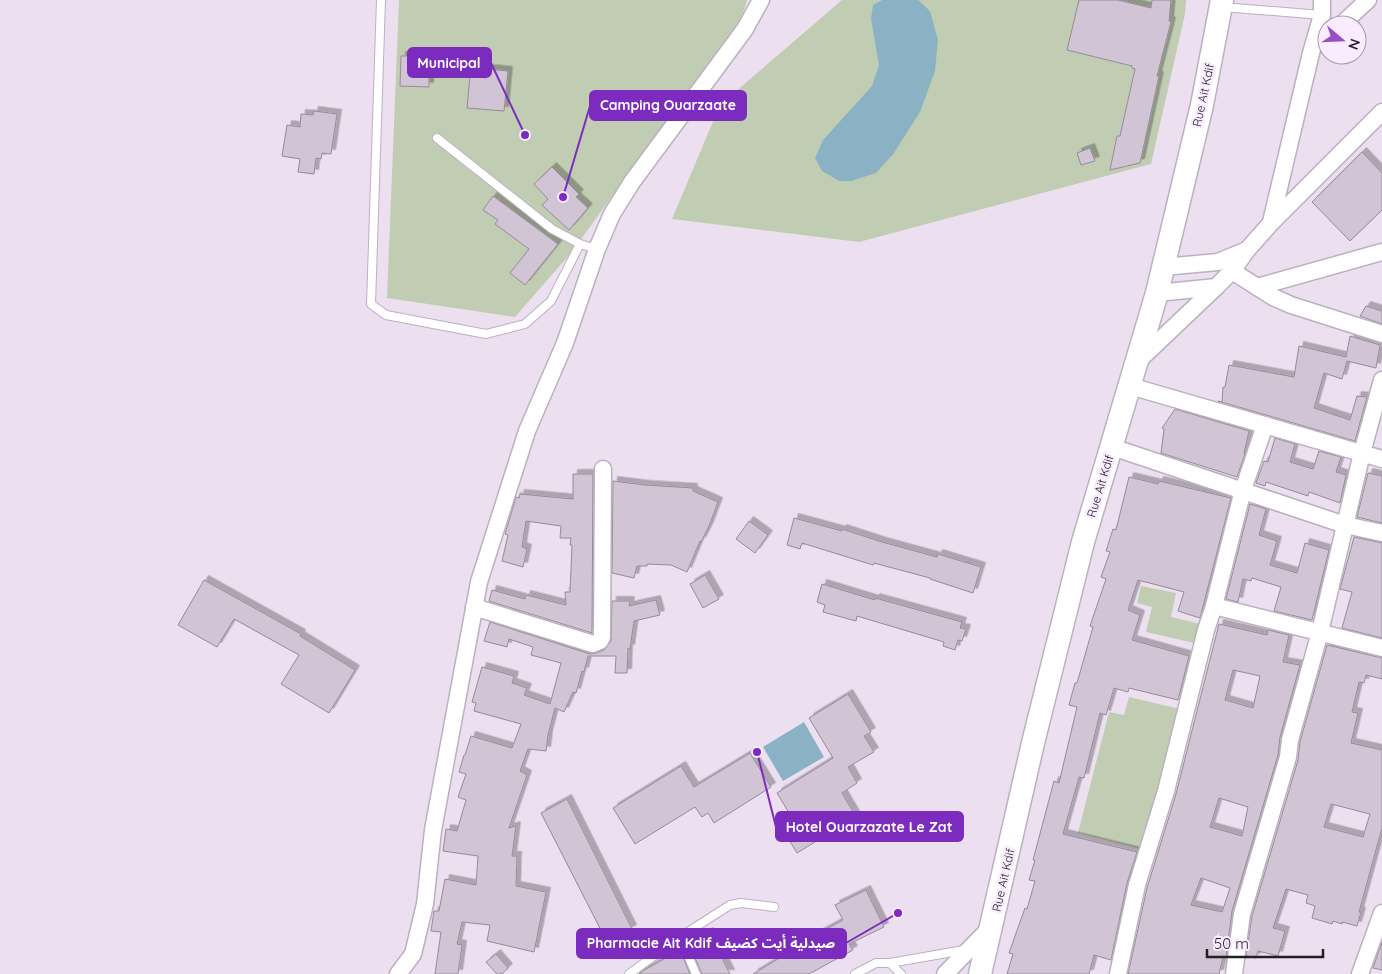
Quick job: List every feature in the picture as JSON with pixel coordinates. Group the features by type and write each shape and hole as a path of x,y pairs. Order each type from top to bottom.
{"street":[{"path":"415,974 413,954 425,904 432,830 479,582 527,431 565,343 597,249 612,214 632,182 745,29 762,0"},
{"path":"1352,15 1368,0"},
{"name":"Rue Ait Kdif","path":"980,974 1033,743 1083,542 1157,293 1202,105 1222,3"},
{"path":"1271,223 1322,8"},
{"path":"1311,54 1317,48"},
{"path":"1136,363 1232,271 1247,250 1271,223 1382,112"},
{"path":"1163,267 1218,262 1247,250"},
{"path":"1257,287 1382,252"},
{"path":"1232,271 1273,297 1291,305 1382,334"},
{"path":"1157,293 1216,287"},
{"path":"1234,974 1242,914 1288,757 1290,740 1320,632 1362,453 1380,396 1382,380"},
{"path":"1130,386 1382,459"},
{"path":"1118,974 1137,885 1166,791 1243,490 1265,425"},
{"path":"1112,447 1345,525 1382,533"},
{"path":"474,607 593,644 600,641 602,637 603,469"},
{"path":"1214,606 1382,648"},
{"path":"1360,974 1382,913"},
{"path":"945,974 992,927"},
{"path":"398,974 413,954"}],"lane":[{"path":"381,0 371,304 386,315 486,334 525,324 551,301 580,244"},
{"path":"1222,3 1322,8"},
{"path":"437,138 552,230 580,244 597,249"},
{"path":"629,974 680,937 735,904 774,907"},
{"path":"680,937 696,974"},
{"path":"855,974 876,963 890,963 970,949"},
{"path":"890,963 900,974"}],"green space":[{"path":"399,0 747,0 742,17 571,253 515,317 387,298"},
{"path":"842,0 1186,0 1185,14 1151,164 859,242 672,219 720,105"},
{"path":"1141,586 1176,593 1171,617 1204,625 1199,644 1146,632 1152,607 1137,603"},
{"path":"1129,697 1180,709 1144,850 1078,833 1109,712 1124,715"}],"water":[{"path":"882,0 918,0 930,11 938,40 935,71 920,112 894,153 876,173 851,181 839,181 822,171 815,158 823,140 872,86 879,65 871,19 873,5"},
{"path":"804,722 824,757 783,781 763,747"}],"building":[{"path":"1079,0 1118,0 1151,8 1152,0 1171,0 1169,21 1171,22 1157,76 1159,76 1140,163 1110,170 1117,136 1120,136 1135,69 1132,66 1067,50"},
{"path":"401,56 429,56 429,87 400,86"},
{"path":"487,69 508,71 504,111 467,108 470,76 486,78"},
{"path":"314,111 337,114 331,154 322,153 321,159 316,158 314,174 298,172 300,159 282,156 287,125 300,127 301,114 313,115"},
{"path":"1090,148 1095,161 1081,165 1077,153"},
{"path":"1362,152 1382,173 1382,210 1350,241 1312,202"},
{"path":"552,167 579,194 576,197 588,208 569,230 542,205 548,199 534,184"},
{"path":"493,196 558,244 525,285 510,273 529,249 495,224 498,220 483,210"},
{"path":"1366,306 1382,311 1382,324 1360,316"},
{"path":"1350,336 1380,345 1376,368 1347,361 1342,379 1324,373 1314,408 1350,420 1357,396 1367,397 1355,441 1218,401 1222,402 1223,387 1225,387 1229,365 1294,377 1299,346 1346,357"},
{"path":"1175,409 1249,431 1245,454 1237,477 1161,453 1164,429 1162,428"},
{"path":"1275,438 1295,444 1290,462 1313,469 1319,451 1341,457 1336,472 1346,475 1340,503 1309,492 1308,496 1266,482 1265,486 1256,483 1264,461 1268,462"},
{"path":"1368,473 1382,476 1382,523 1357,517"},
{"path":"573,474 593,474 592,633 489,601 492,590 525,599 526,595 566,605 565,592 570,592 572,545 570,545 571,538 560,538 561,526 526,521 522,547 527,549 523,567 502,561 508,535 505,534 516,497 519,498 520,494 573,499"},
{"path":"1129,477 1158,484 1159,481 1231,498 1200,618 1178,611 1184,592 1138,580 1128,610 1140,615 1132,640 1189,656 1178,700 1129,688 1128,692 1114,688 1106,715 1100,713 1084,778 1079,777 1063,834 1137,852 1127,883 1111,960 1094,955 1089,974 1007,974 1013,954 1009,953 1025,908 1027,909 1035,881 1029,880 1035,860 1033,860 1054,781 1059,783 1077,707 1069,705 1093,627 1090,626 1106,579 1101,577 1110,552 1106,551 1113,529 1116,530"},
{"path":"613,481 693,488 693,491 718,502 687,572 671,565 647,564 647,566 637,566 634,578 612,573"},
{"path":"1250,504 1266,509 1259,535 1277,541 1270,565 1297,573 1305,543 1329,550 1312,620 1274,611 1281,587 1252,578 1251,581 1243,579 1238,602 1226,599"},
{"path":"794,518 842,531 842,529 937,557 938,554 981,567 973,593 930,578 874,563 873,565 802,543 800,549 787,545"},
{"path":"749,521 768,535 755,553 736,539"},
{"path":"1354,537 1382,543 1382,638 1342,628 1352,592 1340,589"},
{"path":"705,575 719,599 703,608 690,584"},
{"path":"204,580 301,634 300,636 355,670 329,713 281,684 299,655 234,619 217,647 178,625"},
{"path":"822,584 875,600 875,598 962,622 960,628 966,629 962,641 958,640 955,650 943,646 944,642 857,616 856,621 823,612 825,605 817,602"},
{"path":"656,600 660,615 634,621 630,649 628,648 627,673 615,673 616,656 588,656 576,693 573,692 564,712 555,708 546,751 528,749 520,771 527,775 509,828 516,826 512,856 517,856 516,886 546,892 534,952 487,941 490,925 462,922 457,944 462,945 458,974 435,974 441,932 431,931 434,911 439,911 445,879 476,885 478,856 443,851 446,829 457,831 466,800 458,797 466,774 459,772 464,755 471,736 512,748 521,724 474,711 476,703 472,702 482,667 514,676 512,683 527,688 524,695 550,704 561,663 531,655 533,647 509,639 507,647 484,641 490,622 590,654 604,650 611,641 612,601 630,601 629,606"},
{"path":"1219,624 1267,635 1268,630 1289,635 1283,662 1300,665 1280,737 1278,755 1232,911 1226,958 1223,957 1219,974 1128,974 1147,888 1176,794","holes":["1233,670 1260,676 1253,708 1225,700","1219,798 1248,807 1242,836 1210,827","1201,878 1230,888 1222,912 1191,905"]},
{"path":"1327,645 1382,658 1382,679 1366,675 1364,683 1359,682 1352,712 1358,713 1351,743 1382,750 1382,828 1359,912 1361,912 1357,926 1333,921 1332,924 1312,918 1315,906 1306,903 1308,895 1286,889 1273,928 1285,931 1278,956 1258,951 1256,958 1246,956 1252,916 1298,760 1300,742","holes":["1331,804 1370,814 1363,837 1324,827"]},
{"path":"848,694 871,732 864,736 874,752 848,767 857,783 842,793 856,817 797,853 783,830 795,823 777,793 833,758 809,718"},
{"path":"750,753 771,787 714,823 708,813 702,817 695,807 635,844 613,808 681,766 694,787"},
{"path":"567,799 632,929 607,942 541,813"},
{"path":"866,890 884,927 849,944 853,950 809,974 753,974 796,948 795,946 843,920 835,905"},
{"path":"709,932 730,974 702,974 688,942"},
{"path":"1382,942 1382,970 1373,968"},
{"path":"680,950 690,974 639,974 641,972"},
{"path":"496,954 508,968 502,974 497,974 486,962"}],"place":[{"name":"Municipal","path":"525,135"},
{"name":"Camping Ouarzaate","path":"563,197"},
{"name":"Hotel Ouarzazate Le Zat","path":"757,752"},
{"name":"Pharmacie Ait Kdif صيدلية أيت كضيف","path":"898,913"}]}
